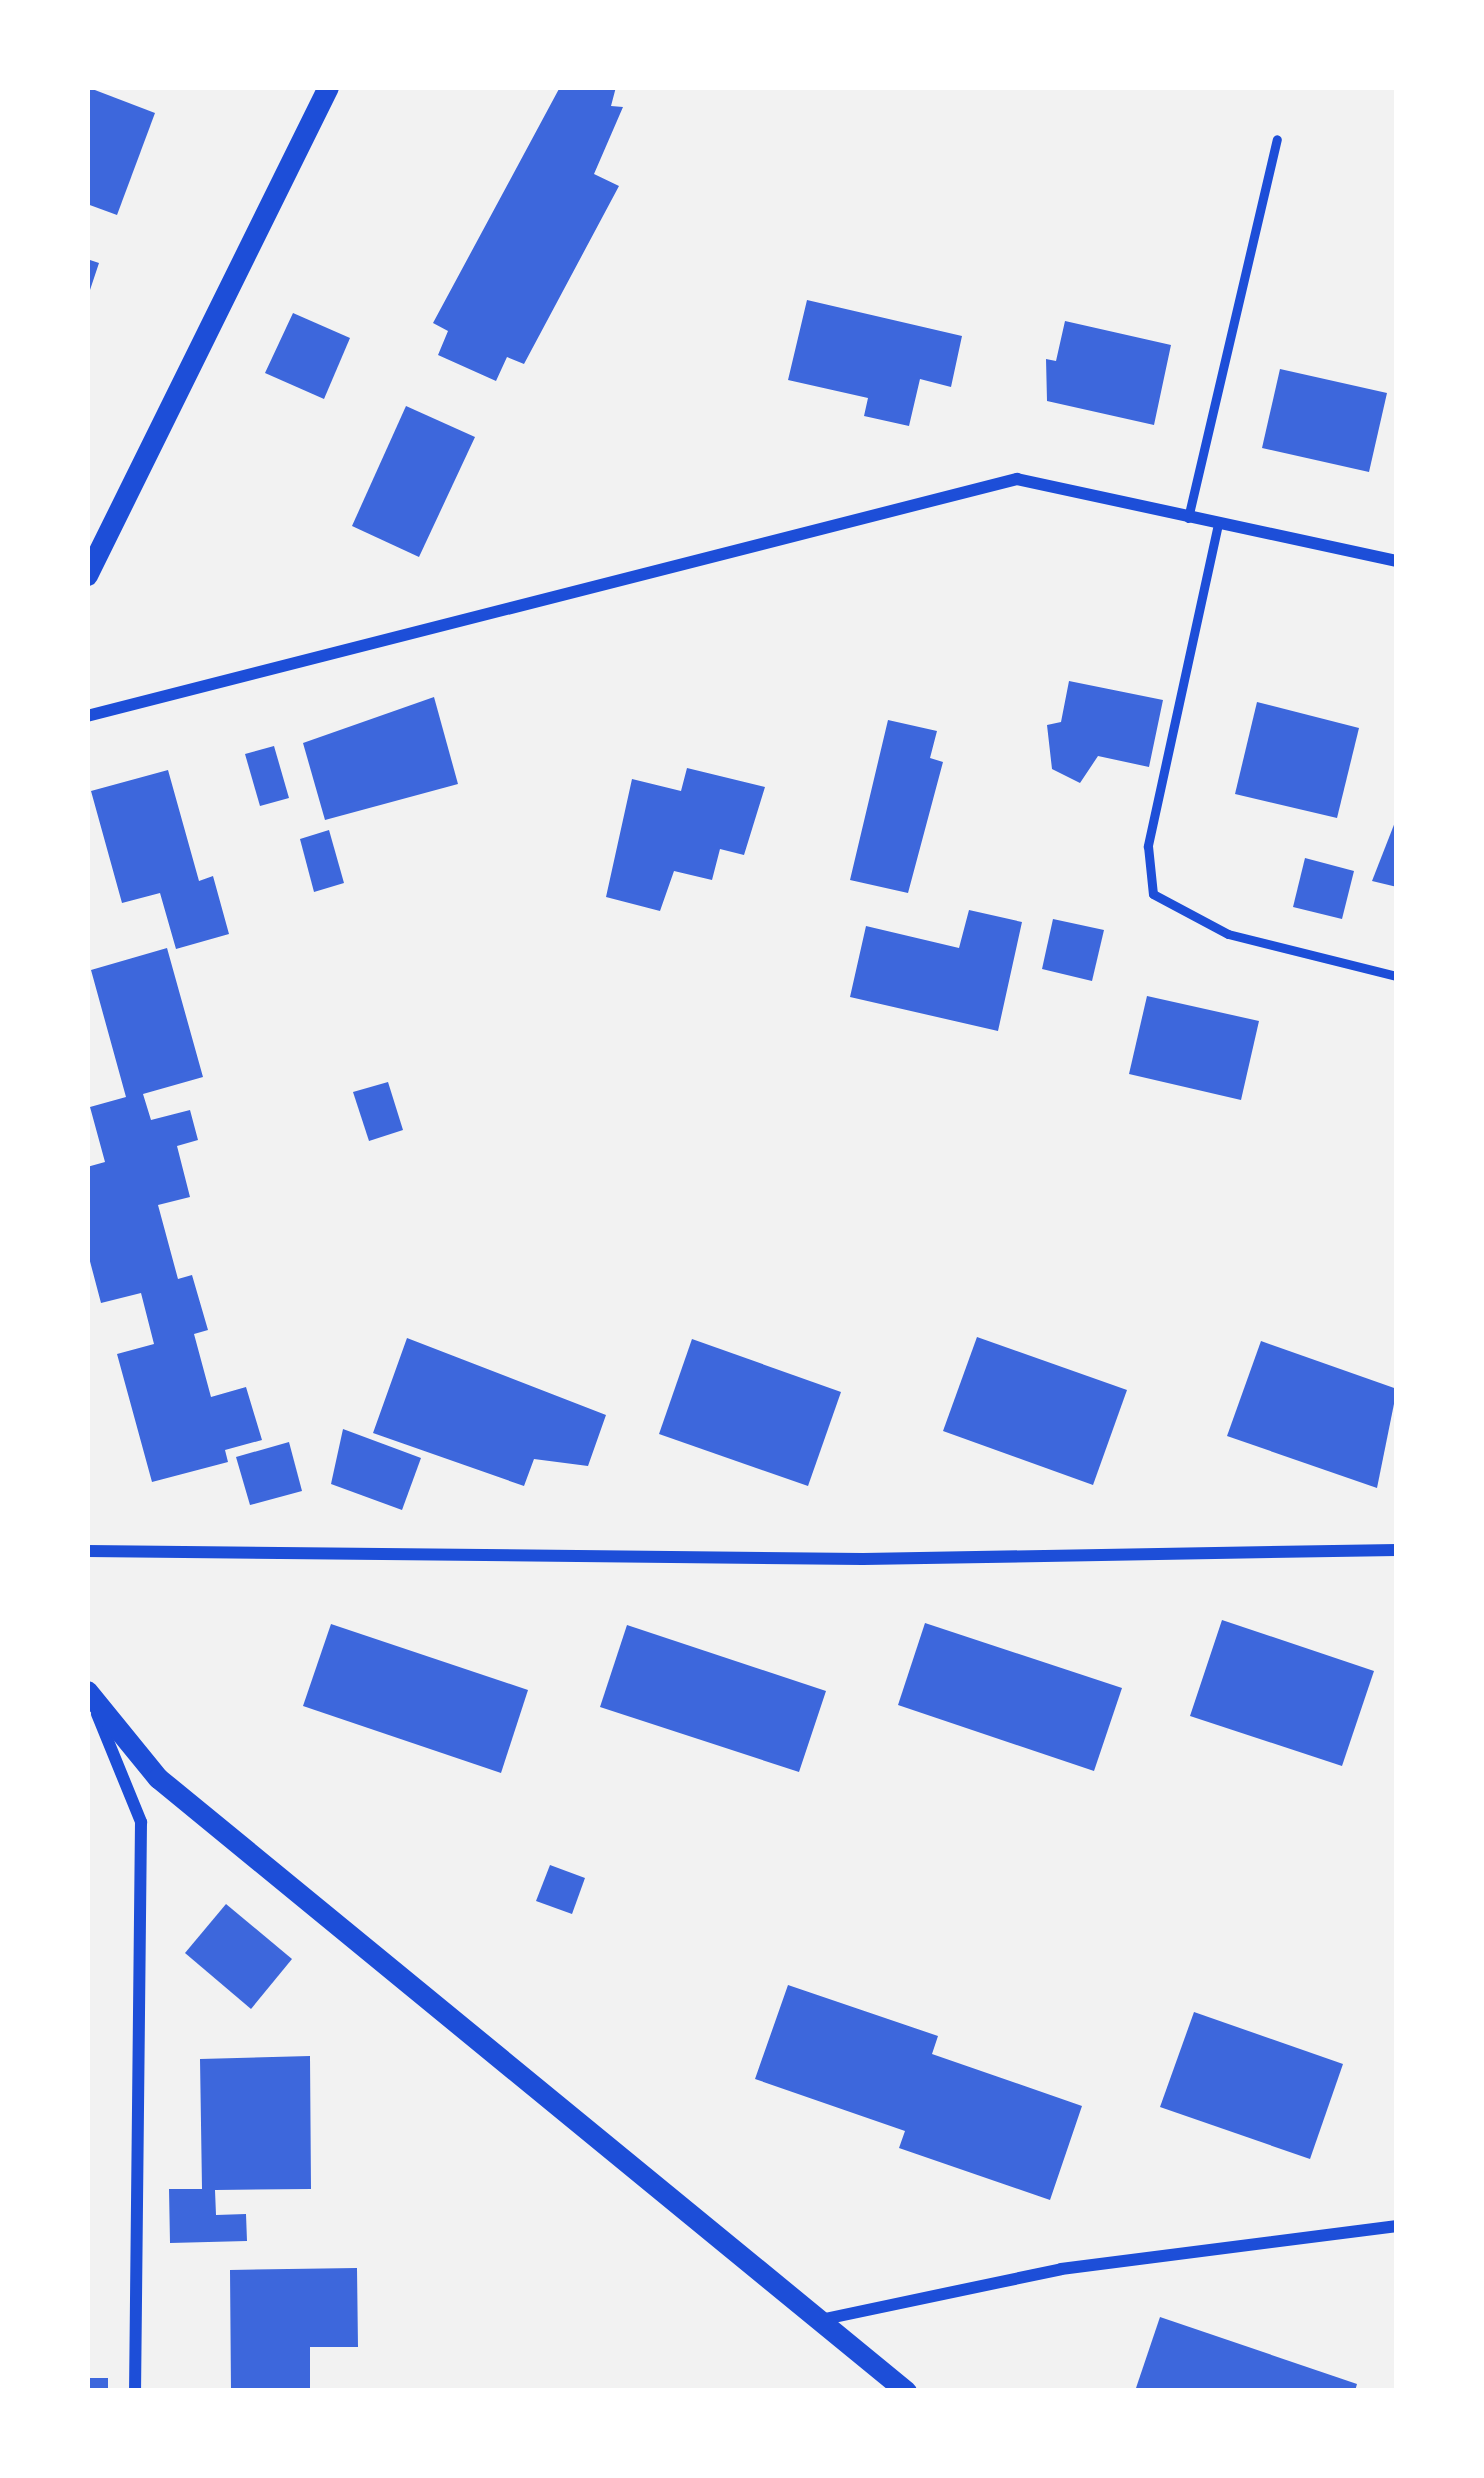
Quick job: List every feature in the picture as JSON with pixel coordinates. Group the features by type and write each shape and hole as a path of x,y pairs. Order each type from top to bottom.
{"street":[{"path":"87,575 328,87"},
{"path":"87,716 1017,479 1397,561"},
{"path":"87,1550 862,1559 1397,1550"},
{"path":"87,1691 158,1778 906,2391"},
{"path":"87,1691 141,1822 135,2391"},
{"path":"819,2320 1061,2269 1397,2226"}],"lane":[{"path":"1188,518 1277,139"},
{"path":"1218,524 1148,846 1153,894 1228,934 1397,976"}],"building":[{"path":"87,87 155,113 117,215 87,204"},
{"path":"560,87 616,87 611,106 623,107 594,174 619,186 524,364 507,357 496,381 438,355 448,331 433,323"},
{"path":"87,259 99,263 88,296 87,295"},
{"path":"807,300 962,336 951,387 920,379 909,426 864,416 868,398 788,380"},
{"path":"293,313 350,338 324,399 265,373"},
{"path":"1065,321 1171,345 1154,425 1047,401 1046,359 1056,361"},
{"path":"1280,369 1387,393 1369,472 1262,448"},
{"path":"406,406 475,437 419,557 352,526"},
{"path":"1069,681 1163,700 1149,767 1098,756 1080,783 1052,769 1047,725 1061,722"},
{"path":"434,697 458,784 325,820 303,743"},
{"path":"1257,702 1359,728 1337,818 1235,794"},
{"path":"888,720 937,731 930,758 943,762 908,893 850,880"},
{"path":"274,746 289,798 260,806 245,754"},
{"path":"687,768 765,787 744,855 720,849 712,880 674,871 660,911 606,897 632,779 681,791"},
{"path":"168,770 199,881 213,876 229,934 176,949 160,893 122,903 91,791"},
{"path":"1397,817 1397,887 1372,881"},
{"path":"329,830 344,883 314,892 300,839"},
{"path":"1305,858 1354,871 1342,919 1293,907"},
{"path":"969,910 1022,922 998,1031 850,997 866,926 959,948"},
{"path":"1053,919 1104,930 1092,981 1042,969"},
{"path":"167,948 203,1077 143,1094 151,1120 190,1110 198,1140 177,1146 190,1197 158,1205 178,1279 192,1275 208,1330 194,1334 211,1397 246,1387 262,1440 225,1450 228,1462 152,1482 117,1354 154,1344 141,1293 101,1303 87,1250 87,1167 105,1162 90,1107 126,1097 91,970"},
{"path":"1147,996 1259,1021 1241,1100 1129,1074"},
{"path":"388,1082 403,1130 369,1141 353,1092"},
{"path":"977,1337 1127,1390 1093,1485 943,1431"},
{"path":"407,1338 606,1415 588,1466 534,1459 524,1486 373,1433"},
{"path":"692,1339 841,1392 808,1486 659,1434"},
{"path":"1261,1341 1397,1389 1377,1488 1227,1436"},
{"path":"343,1429 421,1458 402,1510 331,1484"},
{"path":"289,1442 302,1491 250,1505 236,1457"},
{"path":"1222,1620 1374,1671 1342,1766 1190,1716"},
{"path":"925,1623 1122,1688 1094,1771 898,1705"},
{"path":"331,1624 528,1690 501,1773 303,1706"},
{"path":"627,1625 826,1691 799,1772 600,1707"},
{"path":"550,1865 585,1878 572,1914 536,1901"},
{"path":"226,1904 292,1959 251,2009 185,1953"},
{"path":"788,1985 938,2036 932,2054 1082,2106 1050,2200 899,2148 905,2131 755,2079"},
{"path":"1194,2012 1343,2064 1310,2159 1160,2107"},
{"path":"310,2056 311,2189 215,2190 216,2215 246,2214 247,2241 170,2243 169,2189 202,2189 200,2059"},
{"path":"357,2268 358,2347 310,2347 310,2391 231,2391 230,2270"},
{"path":"1160,2317 1357,2384 1355,2391 1135,2391"},
{"path":"87,2378 108,2378 108,2391 87,2391"}]}
